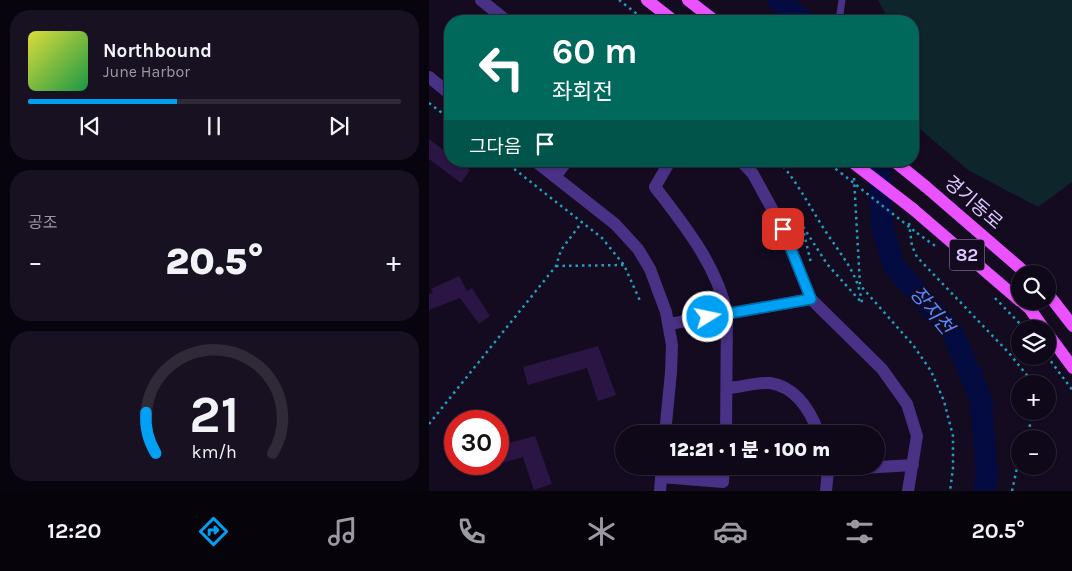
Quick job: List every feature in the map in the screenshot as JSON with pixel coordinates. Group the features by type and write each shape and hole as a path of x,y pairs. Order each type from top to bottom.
{"main road":[{"path":"647,0 666,15"},
{"path":"688,0 707,15"},
{"name":"82","path":"854,167 1011,293"},
{"name":"경기동로","path":"901,167 1017,265"},
{"path":"1056,303 1070,318"},
{"path":"1056,345 1072,368"}],"street":[{"path":"481,0 500,15"},
{"path":"429,78 444,89"},
{"path":"542,167 615,224 638,249 649,269 667,312 669,324 671,372 666,425"},
{"path":"555,177 562,167"},
{"path":"666,167 655,187 693,237 723,295 727,314 726,425"},
{"path":"747,167 753,174 783,229 811,299 883,370 907,404 917,436 908,491"},
{"path":"669,324 811,299"},
{"path":"728,388 770,383 784,388 796,395 805,405 815,425"},
{"path":"885,466 913,465"},
{"path":"660,491 662,475"},
{"path":"679,475 725,486"},
{"path":"826,491 827,475"}],"lane":[{"path":"840,15 842,0"}],"path":[{"path":"619,0 638,15"},
{"path":"429,103 444,115"},
{"path":"512,167 602,238 623,265 641,303"},
{"path":"784,167 804,194 860,285 913,345 931,371 941,394 953,436 950,491"},
{"path":"833,167 940,250"},
{"path":"812,268 802,225 827,264 862,303 853,167"},
{"path":"911,213 911,246 917,257 1009,353 1027,375"},
{"path":"429,424 555,266 561,250 582,222"},
{"path":"555,266 623,265"},
{"path":"991,294 1016,320"},
{"path":"1053,365 1072,391"},
{"path":"1012,491 1015,475"}],"green space":[{"path":"878,0 1072,0 1072,182 1038,207 968,170 919,128 919,15 886,15"}],"building":[{"path":"429,139 444,150 444,167 466,167 470,170 461,183 429,159"},
{"path":"459,276 467,291 472,288 490,316 479,324 460,298 429,310 429,294 433,293 431,289"},
{"path":"598,346 616,395 598,401 587,368 528,385 523,367"},
{"path":"535,436 552,484 534,490 523,457 509,461 509,443"}],"waterway":[{"name":"장지천","path":"778,0 797,15"},
{"name":"장지천","path":"879,167 882,227 894,266 953,333 981,400 987,478 984,491"},
{"path":"973,381 982,369"}],"route":[{"path":"708,317 811,299 783,229"}]}
